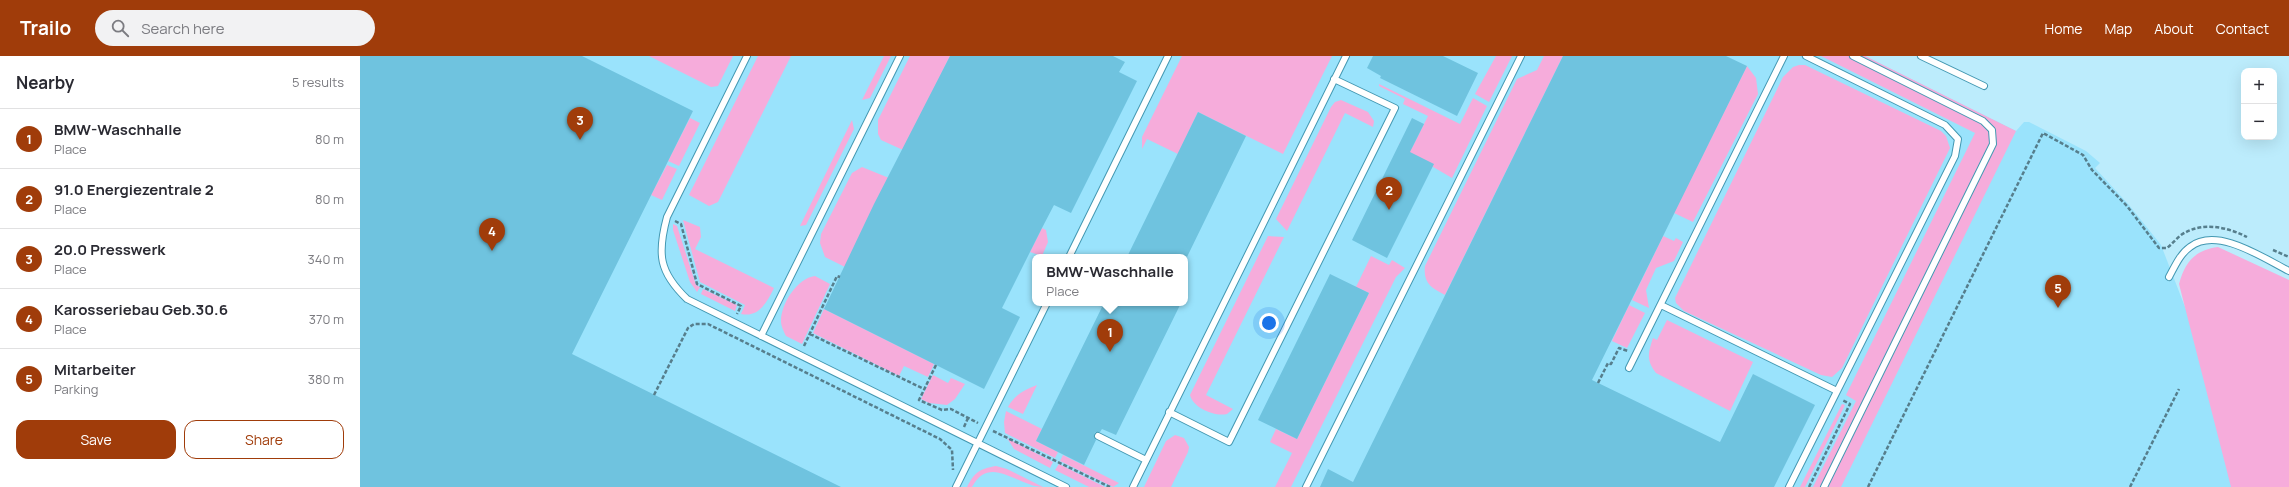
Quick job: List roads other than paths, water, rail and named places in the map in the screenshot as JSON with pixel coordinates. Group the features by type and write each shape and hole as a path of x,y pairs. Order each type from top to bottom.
{"lane":[{"path":"747,56 667,217 661,241 663,264 671,284 687,299 1066,487"},
{"path":"761,336 900,56"},
{"path":"1070,254 1168,56"},
{"path":"1133,487 1346,56"},
{"path":"1306,487 1521,56"},
{"path":"1629,368 1784,56"},
{"path":"1789,487 1955,156 1958,139 1945,125 1809,56"},
{"path":"1824,487 1993,144 1992,130 1983,121 1853,56"},
{"path":"1921,56 1984,86"},
{"path":"1169,412 1229,442 1395,108 1334,79"},
{"path":"2169,277 2179,258 2190,246 2204,240 2221,240 2236,244 2289,270"},
{"path":"1661,304 1836,394"},
{"path":"956,487 1046,306"},
{"path":"1098,436 1146,460"}],"place":[{"name":"20.0 Presswerk","path":"580,140"},
{"name":"91.0 Energiezentrale 2","path":"1389,210"},
{"name":"Karosseriebau Geb.30.6","path":"492,251"},
{"name":"Mitarbeiter","path":"2058,308"},
{"name":"BMW-Waschhalle","path":"1110,352"}]}
